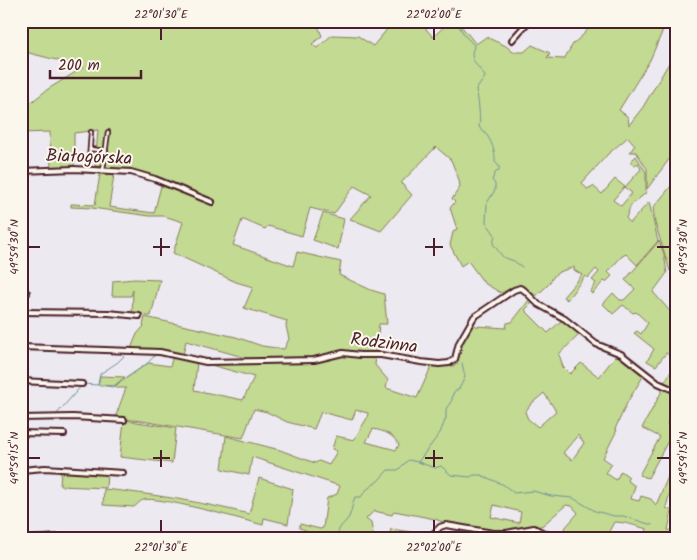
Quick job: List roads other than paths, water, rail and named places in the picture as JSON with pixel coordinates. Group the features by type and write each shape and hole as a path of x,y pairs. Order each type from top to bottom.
{"street":[{"path":"512,40 529,21"},
{"path":"89,160 91,132"},
{"path":"103,170 108,132"},
{"path":"90,149 106,151"},
{"name":"Białogórska","path":"21,170 103,170 134,173 212,202"},
{"name":"Rodzinna","path":"21,347 160,352 206,362 314,360 343,352 447,364 455,359 459,343 474,318 514,290 520,288 538,304 566,319 596,344 621,354 658,383 676,391"},
{"path":"21,293 27,293"},
{"path":"21,312 108,313 139,316"},
{"path":"21,381 82,384"},
{"path":"21,418 74,417 124,420"},
{"path":"21,433 64,434"},
{"path":"21,470 45,468 123,472"},
{"path":"428,539 440,527 446,525 493,533 506,533 534,528 557,539"},
{"path":"30,539 60,537 103,539"}],"waterway":[{"path":"456,21 465,36 474,45 472,57 485,77 476,90 480,120 479,127 489,139 494,150 495,162 499,166 499,170 495,173 492,180 495,184 495,190 487,203 486,222 495,235 493,244 503,257 514,261 522,267"},
{"path":"55,416 83,384 98,385 100,374 118,362 127,353"},
{"path":"99,385 113,387 148,363 155,355"},
{"path":"338,539 339,529 349,517 355,497 361,497 388,470 398,470 408,460 418,462 440,433 446,418 446,409 452,400 453,393 459,389 465,377 462,363"},
{"path":"418,462 435,468 441,466 451,475 470,477 481,475 504,485 514,493 533,491 551,496 573,498 595,511 614,516 623,516 652,525"}]}
